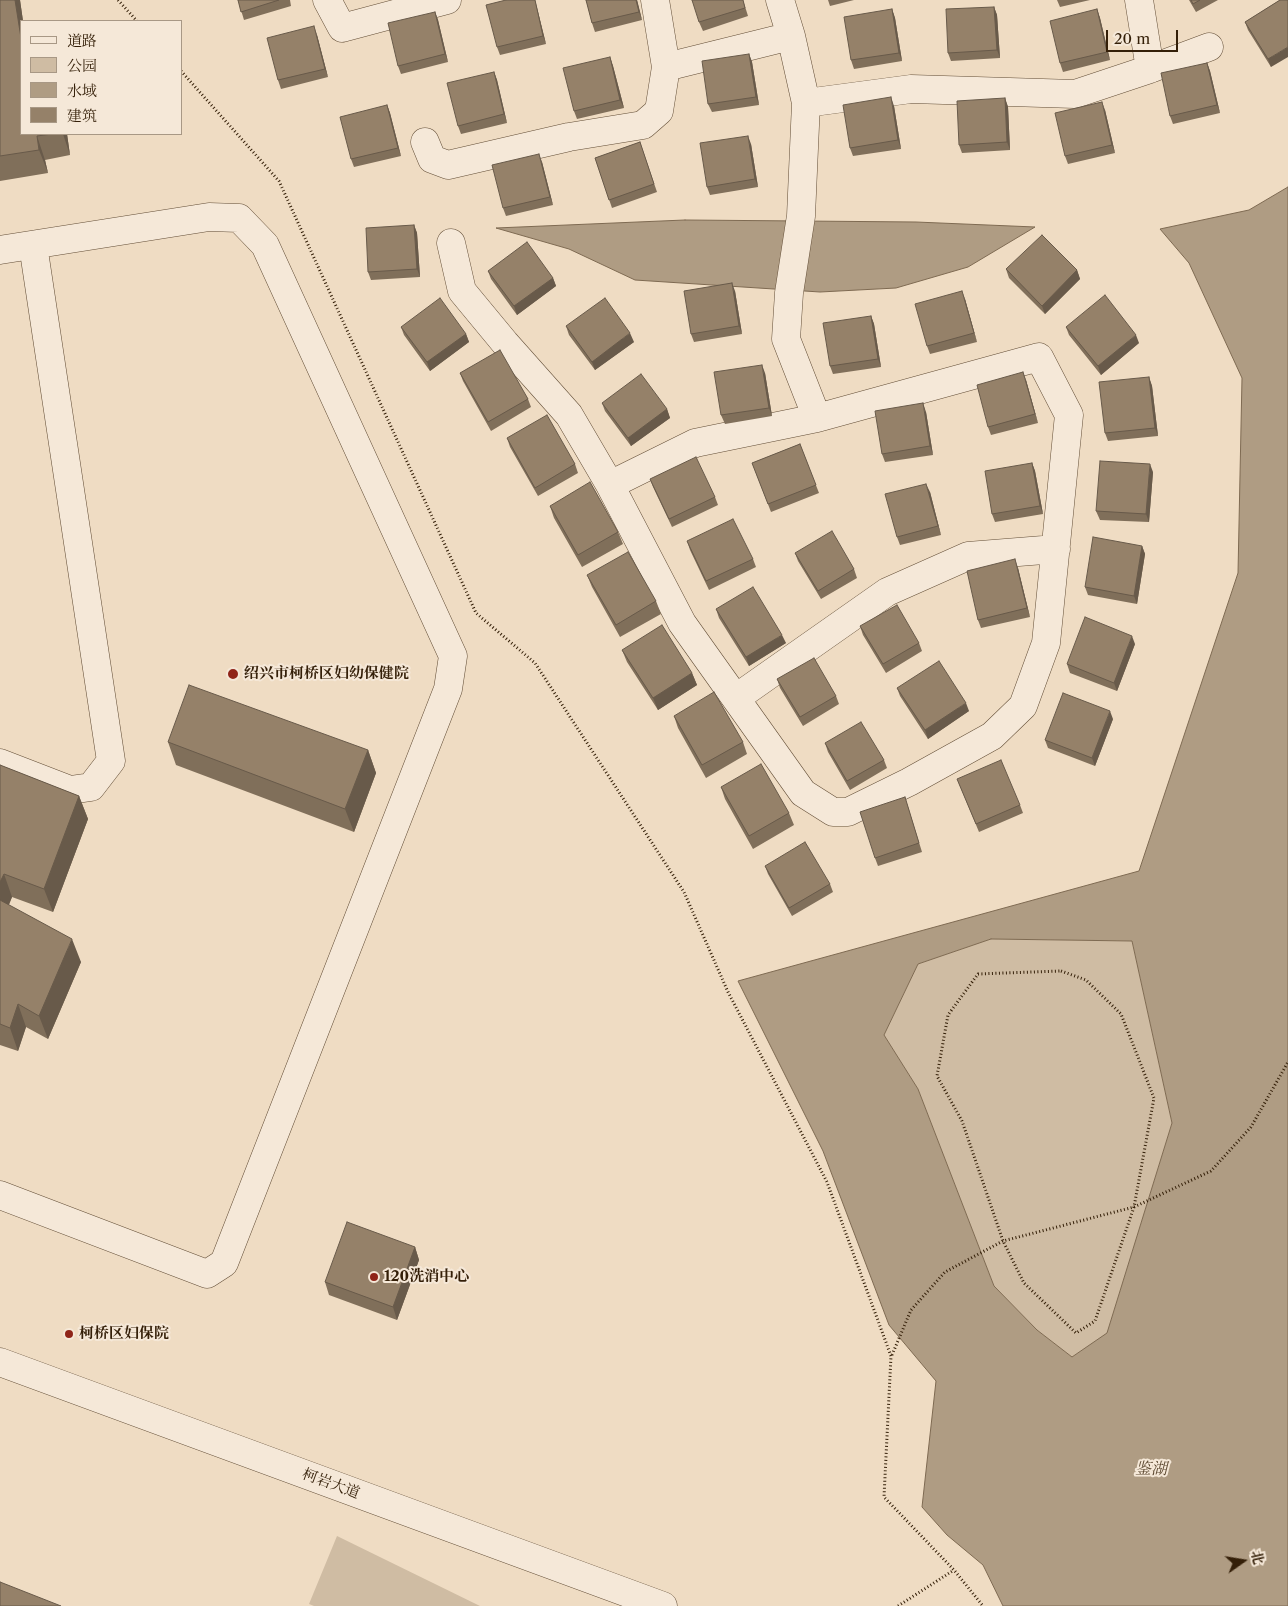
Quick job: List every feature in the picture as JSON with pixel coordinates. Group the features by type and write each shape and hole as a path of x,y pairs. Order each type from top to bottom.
{"street":[{"path":"326,0 342,28 447,0"},
{"path":"425,142 432,159 448,165 569,137 643,125 659,111 666,67 655,0"},
{"path":"780,0 791,36 806,103 801,216 789,293 786,340 817,418"},
{"path":"1139,0 1150,69"},
{"path":"666,67 791,36"},
{"path":"806,103 911,89 1075,94 1209,47"},
{"path":"0,250 208,217 239,218 265,245 453,656 448,689 224,1263 207,1274 0,1195"},
{"path":"451,243 462,291 569,415 610,485 682,624 803,793 833,812 848,812 909,782 992,736 1023,706 1046,643 1069,415 1039,357 817,418 695,442 610,485"},
{"path":"0,763 70,790 91,787 112,761 33,245"},
{"path":"736,698 887,592 968,556 1056,549"},
{"name":"柯岩大道","path":"0,1362 663,1606"}],"path":[{"path":"118,0 136,20"},
{"path":"182,72 279,181 476,613 535,663 684,892 728,992 827,1182 891,1356"},
{"path":"1061,971 1086,980 1121,1014 1154,1098 1134,1207 1095,1321 1076,1333 1024,1284 1004,1241 962,1121 937,1076 948,1015 978,974 1061,971"},
{"path":"984,1606 954,1570 884,1497 891,1356 911,1310 945,1272 1004,1241 1134,1207 1212,1171 1251,1127 1288,1062"},
{"path":"898,1606 954,1570"}],"green space":[{"path":"991,939 1132,941 1172,1123 1107,1334 1072,1357 1037,1330 994,1286 918,1089 884,1035 918,964"},
{"path":"337,1536 480,1606 314,1606 309,1604"}],"water":[{"name":"鉴湖","path":"1288,187 1288,1606 1003,1606 983,1565 947,1535 922,1507 936,1381 889,1325 823,1151 738,981 1139,871 1238,573 1242,378 1189,263 1160,229 1249,210","holes":["991,939 1132,941 1172,1123 1107,1333 1072,1357 1037,1330 994,1286 918,1089 884,1035 918,964"]},
{"path":"685,220 916,222 1035,227 968,267 896,288 820,292 635,280 569,249 496,228"}],"building":[{"path":"0,0 15,0 20,32 20,135 44,135 37,136 39,150 0,156"},
{"path":"238,0 279,0 241,12"},
{"path":"506,0 535,0 543,36 497,47 486,5"},
{"path":"586,0 636,0 639,12 592,23"},
{"path":"692,0 743,0 745,8 699,22"},
{"path":"1191,0 1200,0 1193,4"},
{"path":"1280,0 1288,0 1288,47 1268,59 1245,22"},
{"path":"994,7 997,50 948,53 946,9"},
{"path":"892,9 899,53 851,60 844,17"},
{"path":"1097,9 1107,52 1060,63 1050,21"},
{"path":"435,12 445,54 398,66 388,23"},
{"path":"314,26 325,69 278,80 267,38"},
{"path":"749,54 756,97 708,104 702,61"},
{"path":"610,57 620,100 574,111 563,68"},
{"path":"1207,63 1217,105 1170,116 1161,73"},
{"path":"494,72 504,114 458,126 447,83"},
{"path":"891,97 898,140 850,148 843,105"},
{"path":"1005,98 1007,142 959,145 957,101"},
{"path":"1102,102 1112,145 1065,156 1055,113"},
{"path":"387,105 398,148 351,159 340,117"},
{"path":"748,136 755,179 707,187 700,143"},
{"path":"640,142 654,184 609,200 595,158"},
{"path":"539,154 550,197 503,208 492,165"},
{"path":"414,225 417,269 368,272 366,228"},
{"path":"1042,235 1077,270 1042,306 1006,269"},
{"path":"527,242 553,278 514,306 488,271"},
{"path":"732,283 739,326 691,334 684,291"},
{"path":"962,291 974,333 927,346 915,304"},
{"path":"1105,295 1136,335 1098,366 1066,327"},
{"path":"440,298 466,334 427,362 401,327"},
{"path":"605,298 630,333 592,362 566,326"},
{"path":"871,316 878,359 830,366 823,323"},
{"path":"500,350 528,399 488,422 460,373"},
{"path":"762,365 769,408 721,415 714,372"},
{"path":"1023,372 1035,414 988,427 977,385"},
{"path":"641,374 667,409 628,438 602,403"},
{"path":"1149,377 1155,428 1105,433 1099,382"},
{"path":"923,403 930,446 882,454 875,411"},
{"path":"547,415 575,464 535,488 507,438"},
{"path":"800,444 816,485 768,504 752,463"},
{"path":"696,457 715,497 669,519 650,479"},
{"path":"1100,461 1150,464 1146,514 1096,511"},
{"path":"1032,463 1040,506 992,514 985,471"},
{"path":"590,482 618,532 578,555 550,506"},
{"path":"926,484 938,526 897,537 885,494"},
{"path":"733,519 753,559 706,581 687,541"},
{"path":"832,531 854,569 818,591 795,553"},
{"path":"1093,537 1142,546 1134,596 1085,587"},
{"path":"628,552 656,601 616,625 587,575"},
{"path":"1015,559 1027,608 978,620 967,571"},
{"path":"753,587 782,635 746,657 716,609"},
{"path":"897,605 919,643 883,664 860,626"},
{"path":"1085,617 1132,636 1114,683 1067,664"},
{"path":"662,625 692,673 653,698 622,650"},
{"path":"814,658 836,696 800,717 777,679"},
{"path":"939,661 966,703 925,730 897,688"},
{"path":"189,685 368,750 345,809 168,742"},
{"path":"714,692 743,742 702,765 674,716"},
{"path":"1063,693 1110,711 1092,758 1045,740"},
{"path":"861,722 884,760 847,781 825,743"},
{"path":"1001,760 1020,805 976,824 957,779"},
{"path":"761,764 789,813 749,836 721,787"},
{"path":"0,765 79,796 44,889 4,874 0,882"},
{"path":"905,797 919,843 875,858 860,812"},
{"path":"805,842 830,884 789,908 765,866"},
{"path":"0,900 72,939 39,1016 18,1004 10,1028 0,1024"},
{"name":"120洗消中心","path":"347,1222 415,1247 393,1307 325,1282"},
{"path":"0,1582 61,1606 0,1606"}],"place":[{"name":"绍兴市柯桥区妇幼保健院","path":"233,674"},
{"name":"120洗消中心","path":"374,1277"},
{"name":"柯桥区妇保院","path":"69,1334"}]}
